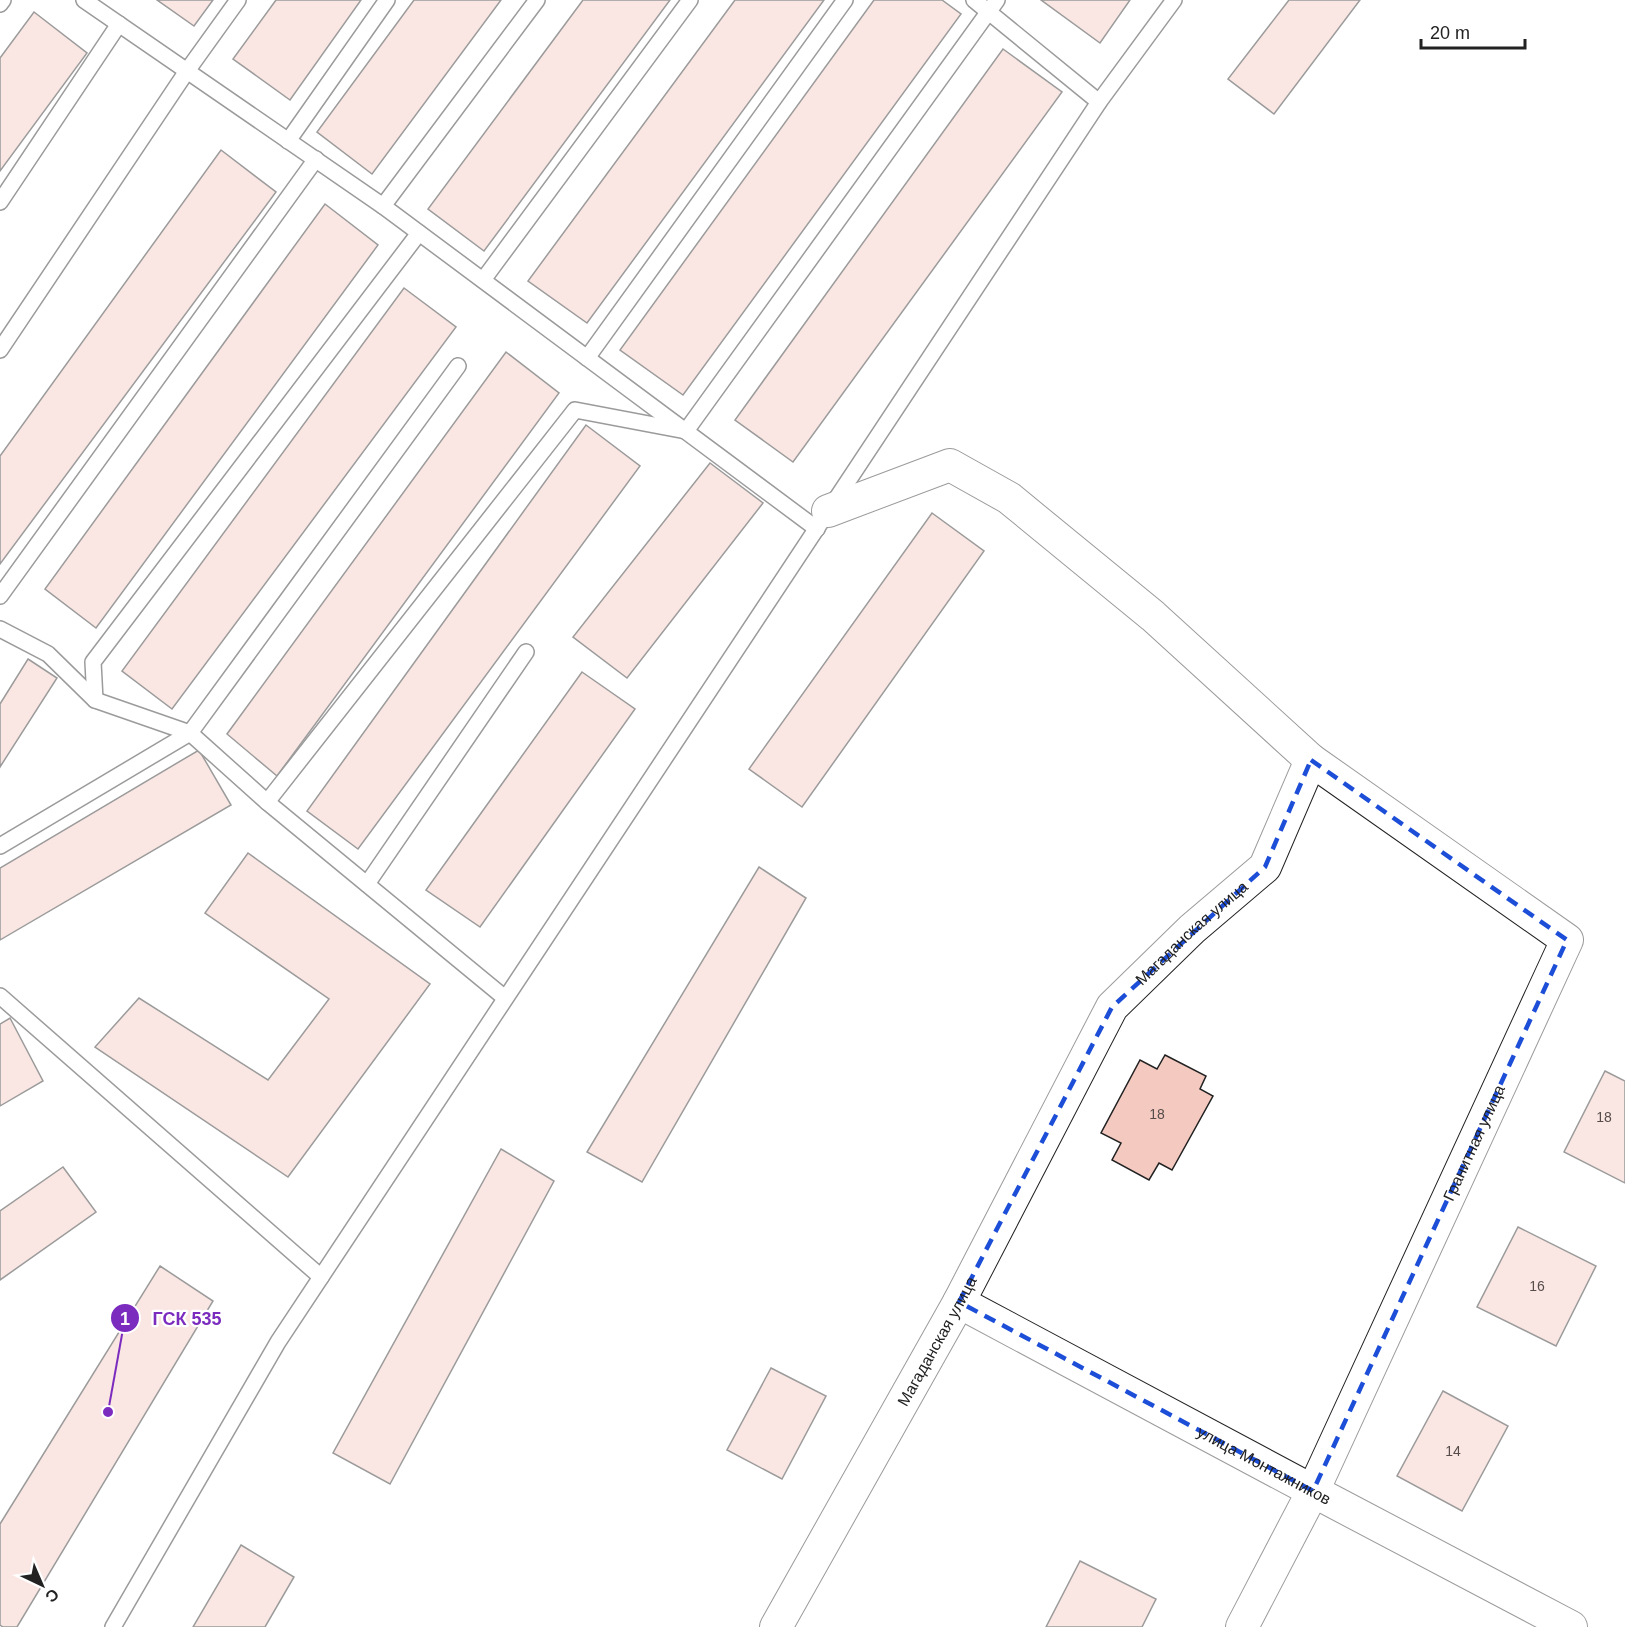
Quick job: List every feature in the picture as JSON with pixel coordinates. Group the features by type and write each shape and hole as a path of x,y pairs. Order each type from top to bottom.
{"street":[{"path":"822,520 950,465 1009,498 1036,520 1153,616 1311,760"},
{"name":"Магаданская улица","path":"776,1627 959,1302 1112,1007 1192,929 1265,867 1311,760"},
{"name":"Гранитная улица","path":"1242,1627 1313,1491 1567,940 1311,760"},
{"name":"улица Монтажников","path":"959,1302 1571,1627"}],"lane":[{"path":"0,4 3,0"},
{"path":"84,0 383,206 686,431 822,520"},
{"path":"0,350 187,70 238,0"},
{"path":"288,141 387,0"},
{"path":"383,206 537,0"},
{"path":"483,280 690,0"},
{"path":"587,358 845,0"},
{"path":"974,0 993,6 1099,102"},
{"path":"112,1627 278,1341 1099,102 1174,0"},
{"path":"686,431 993,6"},
{"path":"0,202 118,24"},
{"path":"0,596 316,159"},
{"path":"95,700 93,662 419,233"},
{"path":"0,846 190,733 458,366"},
{"path":"267,802 575,410 686,431"},
{"path":"0,629 48,654 95,700 190,733 267,802 506,998"},
{"path":"367,884 526,652"},
{"path":"0,996 321,1277"}],"highlighted area":[{"path":"1311,760 1567,940 1313,1491 959,1302 1112,1007 1265,867"}],"building":[{"path":"157,0 213,0 194,26"},
{"path":"276,0 361,0 290,100 233,59"},
{"path":"414,0 501,0 372,174 317,132"},
{"path":"583,0 670,0 484,251 428,209"},
{"path":"735,0 824,0 587,323 528,281"},
{"path":"874,0 942,0 961,14 683,395 620,350"},
{"path":"1041,0 1130,0 1100,43"},
{"path":"1289,0 1360,0 1274,114 1228,79"},
{"path":"34,12 87,53 0,171 0,58"},
{"path":"1003,49 1062,92 793,462 735,420"},
{"path":"221,150 276,192 0,564 0,456"},
{"path":"325,204 378,245 96,628 45,589"},
{"path":"404,288 456,327 172,709 122,671"},
{"path":"506,352 559,393 277,776 227,734"},
{"path":"586,425 640,466 358,849 307,811"},
{"path":"710,463 763,503 627,678 573,637"},
{"path":"932,513 984,551 802,807 749,769"},
{"path":"28,659 57,678 0,767 0,704"},
{"path":"582,672 635,709 480,927 426,890"},
{"path":"199,750 231,805 0,940 0,868"},
{"path":"248,853 430,984 288,1177 95,1047 139,998 268,1080 329,999 205,913"},
{"path":"759,867 806,898 642,1182 587,1152"},
{"path":"10,1018 43,1081 0,1106 0,1024"},
{"path":"1165,1055 1206,1076 1200,1089 1213,1096 1172,1170 1159,1163 1149,1180 1112,1160 1121,1143 1101,1133 1140,1060 1157,1069"},
{"path":"1605,1071 1625,1081 1625,1183 1564,1152"},
{"path":"501,1149 554,1181 390,1484 333,1453"},
{"path":"63,1167 96,1212 0,1280 0,1211"},
{"path":"1518,1227 1596,1266 1556,1346 1477,1307"},
{"path":"160,1266 213,1301 17,1627 3,1627 0,1625 0,1524"},
{"path":"771,1368 826,1396 782,1479 727,1450"},
{"path":"1443,1391 1508,1426 1462,1511 1397,1476"},
{"path":"241,1545 294,1577 265,1627 193,1627"},
{"path":"1080,1561 1156,1599 1142,1627 1046,1627"}],"place":[{"name":"ГСК 535","path":"108,1412"}]}
